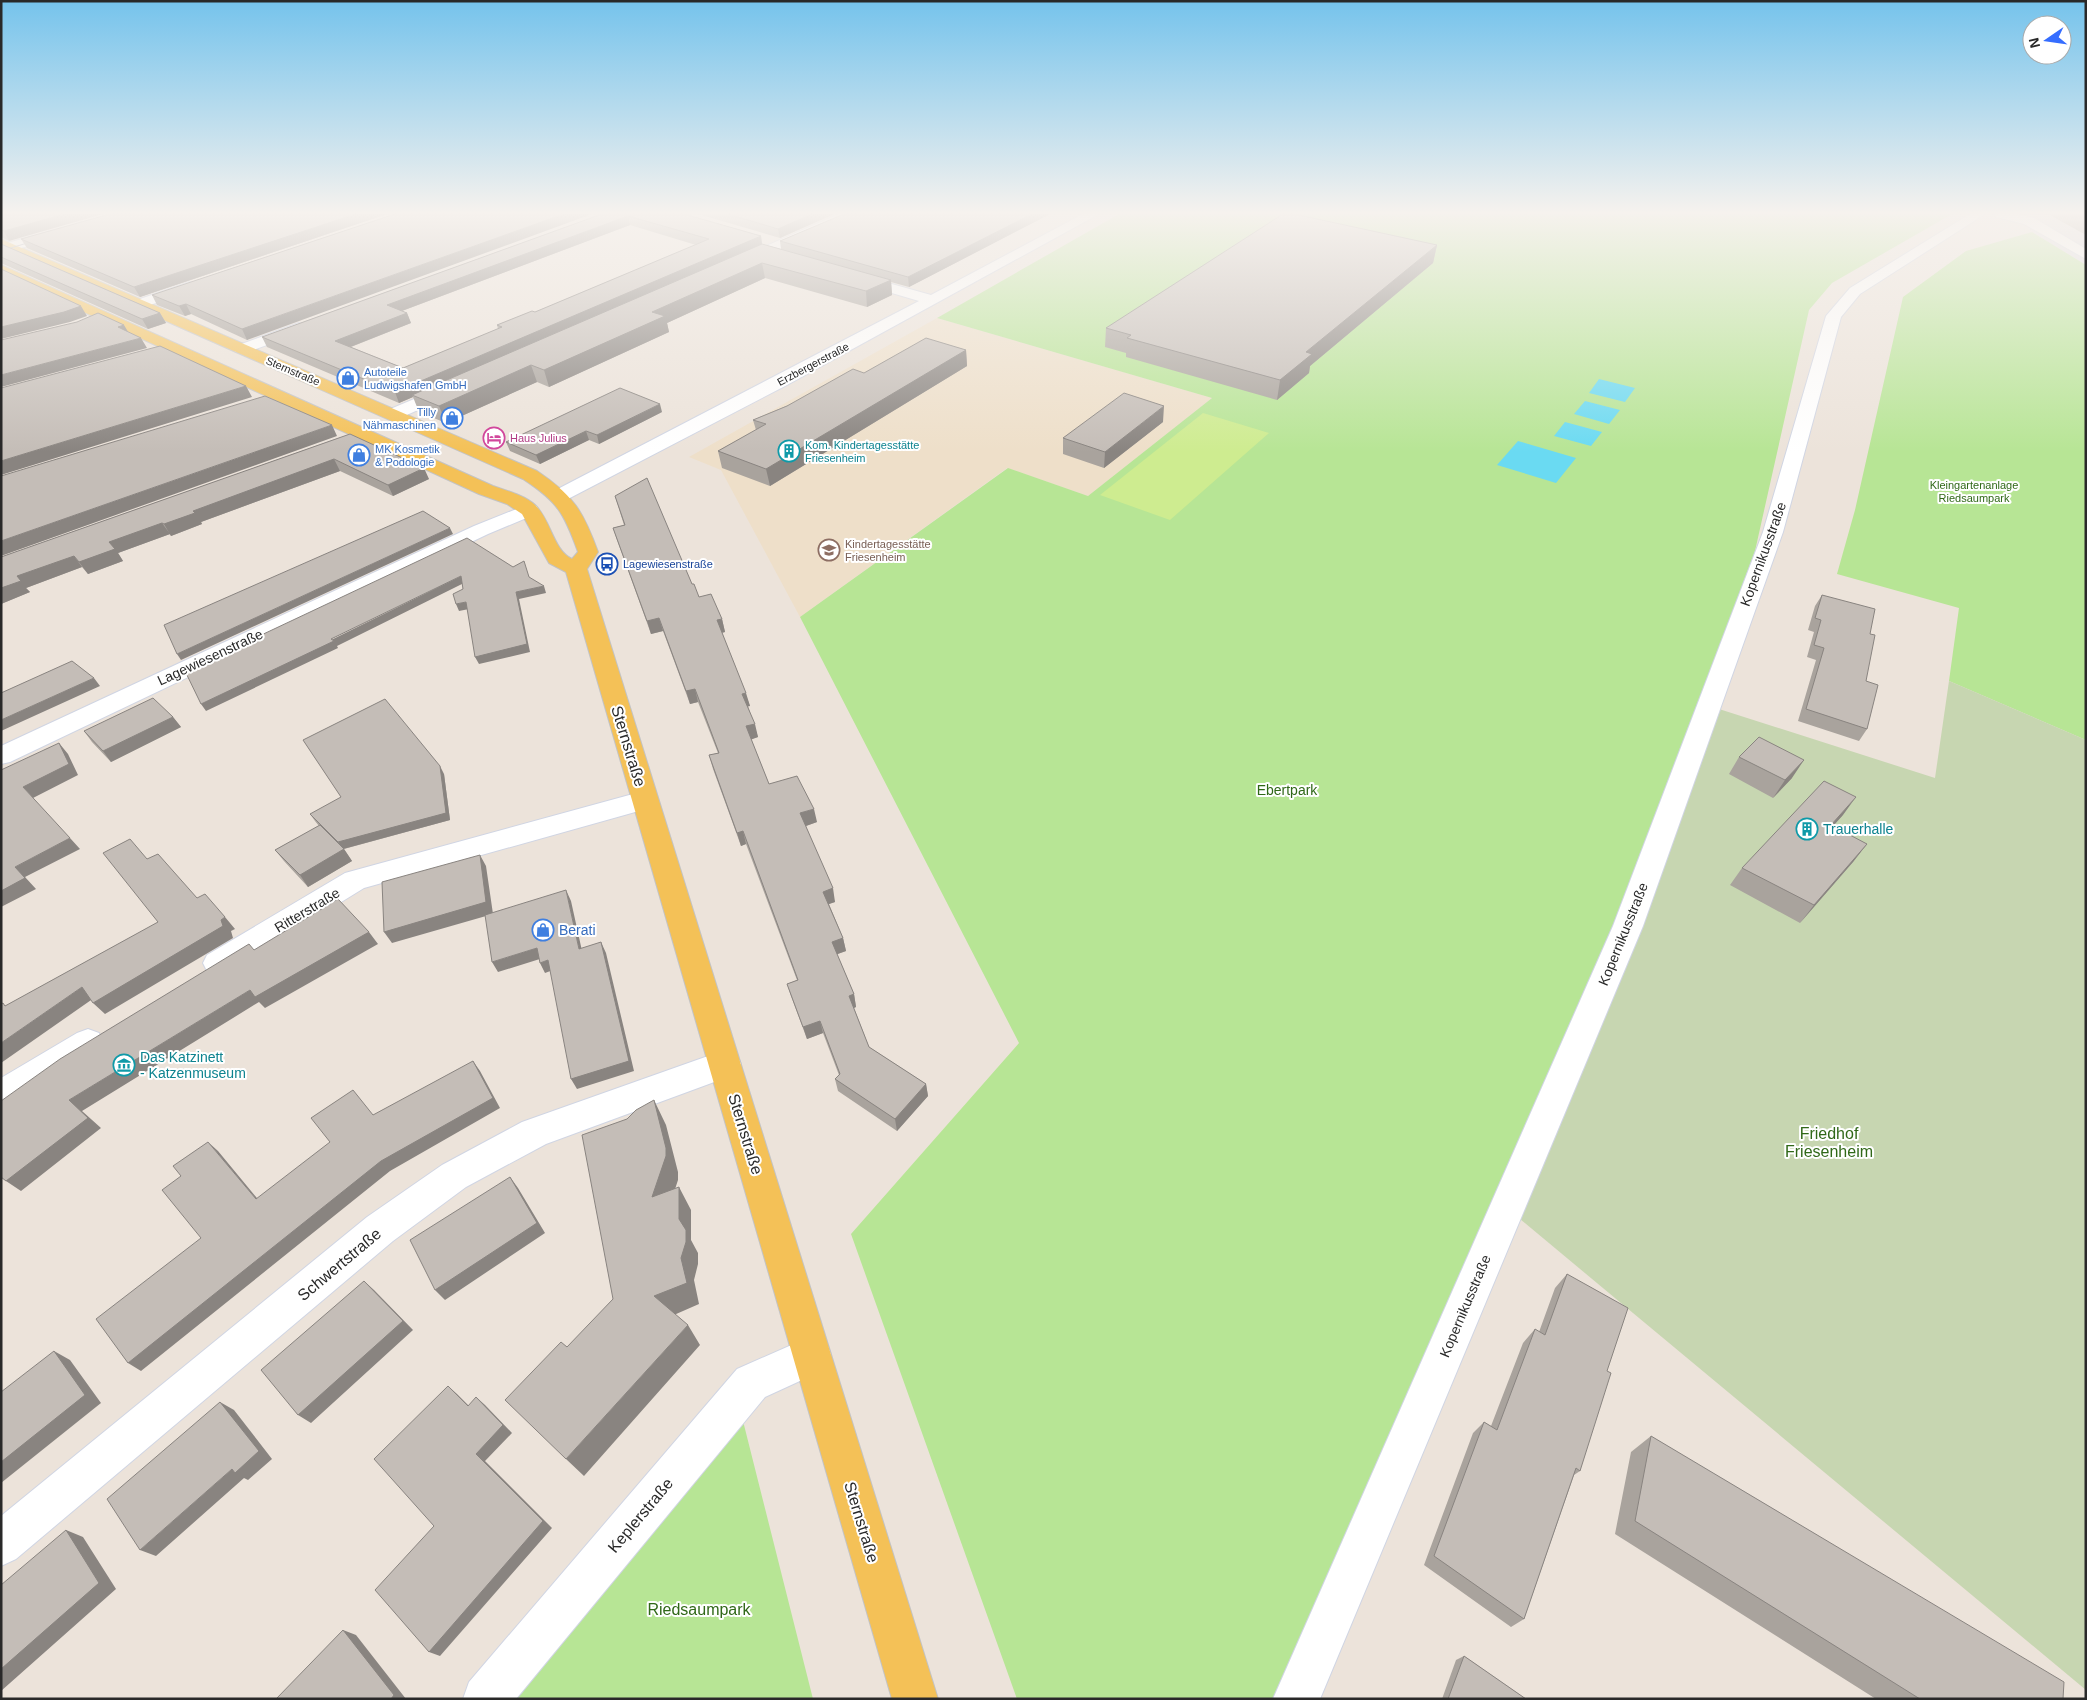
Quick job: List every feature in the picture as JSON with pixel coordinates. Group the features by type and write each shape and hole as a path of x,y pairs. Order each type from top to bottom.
{"main road":[{"path":"53,293 486,490 514,500 529,510 539,525 556,559 576,569"},
{"name":"Sternstraße","path":"113,293 394,414 530,476 559,496 574,514 588,552 576,569 915,1699"},
{"path":"104,317 138,304"},
{"path":"206,363 242,349"},
{"path":"363,434 394,414"},
{"path":"529,510 559,496"}],"street":[{"path":"138,304 169,293"},
{"path":"909,293 933,300"},
{"name":"Erzbergerstraße","path":"559,496 945,293"},
{"name":"Kopernikusstraße","path":"1296,1699 1628,926 1773,532 1834,316 1853,293"},
{"path":"86,323 104,317"},
{"path":"242,349 316,322"},
{"path":"149,355 174,348"},
{"path":"394,414 465,383"},
{"path":"251,404 278,396"},
{"path":"340,442 363,434"},
{"name":"Lagewiesenstraße","path":"1,756 481,530 529,510"},
{"name":"Ritterstraße","path":"195,978 356,880 644,800"},
{"path":"1,1095 111,1029"},
{"name":"Schwertstraße","path":"1,1544 380,1229 454,1176 534,1133 725,1064"},
{"name":"Keplerstraße","path":"486,1699 751,1382 812,1355"}],"shaded area":[{"path":"937,318 1212,398 1088,496 1007,468 800,617 721,470 689,457"}],"green space":[{"name":"Ebertpark","path":"980,293 1823,293 1809,310 1755,551 1618,919 1276,1699 1017,1699 851,1234 1019,1043 800,617 1008,468 1088,496 1212,398 937,318"},
{"name":"Kleingartenanlage Riedsaumpark","path":"1908,293 2086,293 2086,740 1949,681 1959,608 1837,574 1855,510 1903,297"},
{"path":"1203,413 1269,433 1170,520 1100,495"},
{"name":"Friedhof Friesenheim","path":"1949,681 2086,740 2086,1690 1520,1219 1719,709 1935,778"},
{"name":"Riedsaumpark","path":"742,1417 813,1699 509,1699"}],"water":[{"path":"1599,379 1635,388 1625,402 1589,393"},
{"path":"1585,401 1620,410 1609,424 1574,414"},
{"path":"1565,422 1602,432 1591,446 1554,436"},
{"path":"1518,441 1576,458 1556,483 1497,465"}],"building":[{"path":"1,293 54,293 81,306 64,312 1,327"},
{"path":"84,293 115,293 160,313 142,319"},
{"path":"157,293 342,293 242,329 186,304 179,306 152,295"},
{"path":"383,293 419,293 387,305 407,313 335,341 403,368 502,327 497,325 579,293 626,293 395,392 262,337"},
{"path":"648,293 694,293 652,312 665,316 544,370 531,365 439,406 412,395"},
{"path":"1160,293 1378,293 1306,352 1312,354 1280,380 1127,338 1131,335 1106,328"},
{"path":"98,313 124,325 118,327 141,338 1,375 1,340 77,322"},
{"path":"926,338 966,350 766,469 718,451 766,424 753,420 787,406 853,369 864,373"},
{"path":"160,346 246,386 1,461 1,388"},
{"path":"620,388 660,404 597,435 586,431 536,455 506,442"},
{"path":"1124,393 1164,406 1105,452 1063,438"},
{"path":"265,396 332,425 1,541 1,476"},
{"path":"350,434 424,468 388,485 334,459 193,511 195,513 109,542 115,549 79,562 74,556 17,576 21,581 1,588 1,557"},
{"path":"647,478 692,584 694,584 699,597 711,594 722,619 717,620 746,693 742,694 755,724 746,726 769,784 797,776 814,809 800,813 833,888 823,892 843,938 832,942 854,994 849,996 869,1047 926,1084 895,1119 835,1079 840,1074 820,1021 803,1027 787,984 798,980 743,831 737,833 709,755 719,753 695,689 686,691 659,618 647,621 613,528 625,525 615,496"},
{"path":"423,511 450,528 177,654 164,625"},
{"path":"467,538 513,567 524,561 529,577 544,586 516,592 527,644 475,657 466,602 456,604 453,594 463,589 461,576 331,639 334,641 201,704 185,671"},
{"path":"1822,595 1875,609 1870,634 1875,635 1866,681 1878,685 1867,729 1806,709 1824,648 1814,645 1821,620 1815,618"},
{"path":"72,661 94,678 1,720 1,693"},
{"path":"153,698 173,717 103,751 84,731"},
{"path":"385,699 440,766 446,813 338,842 310,814 341,797 303,740"},
{"path":"1759,737 1804,760 1785,780 1739,757"},
{"path":"59,743 69,764 23,787 70,838 15,867 25,878 1,891 1,770"},
{"name":"Trauerhalle","path":"1824,781 1856,797 1831,825 1867,844 1814,905 1742,868"},
{"path":"320,825 344,849 300,875 275,850"},
{"path":"130,839 147,859 158,854 197,898 205,894 225,917 221,920 223,926 93,1003 82,987 1,1043 1,1004 3,1003 5,1006 158,922 103,853"},
{"path":"480,855 486,902 384,932 382,882"},
{"path":"566,890 579,949 601,942 629,1061 571,1079 548,960 540,963 537,948 492,962 485,915"},
{"path":"338,899 369,932 255,997 250,990 69,1100 88,1118 6,1181 1,1177 1,1101 60,1059 249,944 254,950"},
{"path":"473,1061 493,1098 381,1161 128,1363 96,1319 201,1238 162,1190 181,1176 173,1166 208,1142 256,1199 330,1142 311,1118 353,1090 373,1115"},
{"path":"654,1100 666,1148 666,1156 652,1197 679,1187 679,1219 686,1230 686,1242 681,1258 687,1283 654,1296 688,1325 566,1459 505,1400 561,1342 567,1347 613,1299 582,1135 627,1119 636,1110"},
{"path":"510,1177 537,1223 435,1290 410,1240"},
{"path":"1567,1274 1628,1308 1607,1371 1611,1373 1580,1471 1576,1468 1524,1619 1434,1556 1484,1422 1497,1430 1535,1329 1545,1335"},
{"path":"364,1281 403,1321 298,1415 261,1370"},
{"path":"54,1351 85,1395 1,1462 1,1392"},
{"path":"448,1386 468,1406 476,1397 503,1425 476,1454 543,1521 429,1652 375,1590 434,1526 374,1459"},
{"path":"220,1402 259,1451 235,1473 232,1469 140,1550 107,1499"},
{"path":"1651,1436 2064,1682 2063,1699 1920,1699 1635,1521"},
{"path":"66,1530 99,1583 1,1669 1,1585"},
{"path":"343,1630 394,1695 391,1699 276,1699"},
{"path":"1464,1656 1526,1699 1448,1699"}],"place":[{"name":"Autoteile Ludwigshafen GmbH","path":"348,378"},
{"name":"Tilly Nähmaschinen","path":"452,418"},
{"name":"Haus Julius","path":"494,438"},
{"name":"Kom. Kindertagesstätte Friesenheim","path":"789,451"},
{"name":"MK Kosmetik & Podologie","path":"359,455"},
{"name":"Kindertagesstätte Friesenheim","path":"829,550"},
{"name":"Lagewiesenstraße","path":"607,564"},
{"name":"Trauerhalle","path":"1807,829"},
{"name":"Berati","path":"543,930"},
{"name":"Das Katzinett - Katzenmuseum","path":"124,1065"}]}
